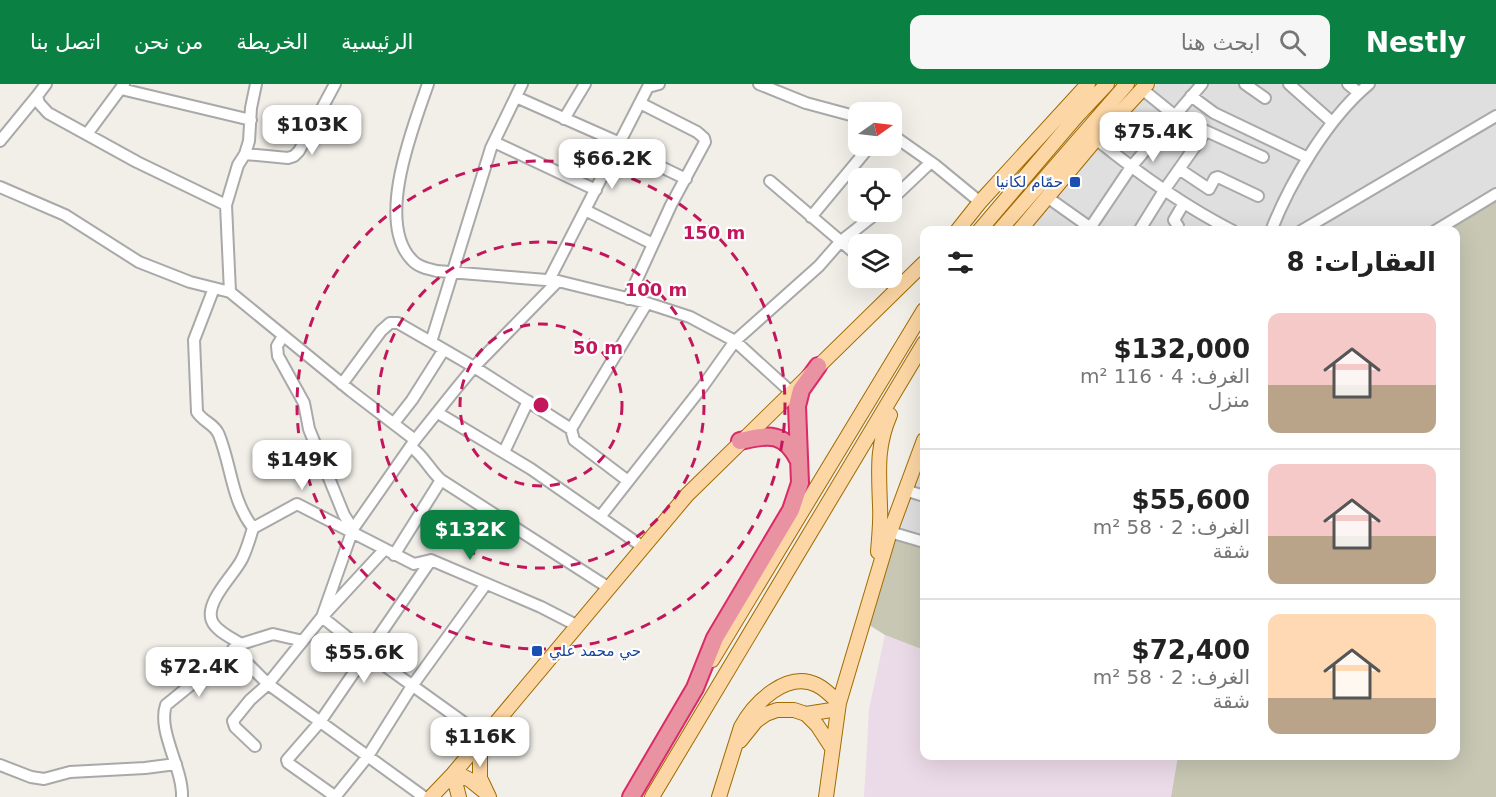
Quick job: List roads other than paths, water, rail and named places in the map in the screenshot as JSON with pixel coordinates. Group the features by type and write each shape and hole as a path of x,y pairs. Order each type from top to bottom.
{"highway":[{"path":"631,797 695,688 715,638 791,510 800,483 801,464 796,406 801,390 818,366"},
{"path":"740,441 760,436 772,436 785,440 793,447 801,464"}],"main road":[{"path":"961,226 980,202 1088,84"},
{"path":"983,226 1107,84"},
{"path":"1003,226 1127,84"},
{"path":"1022,226 1096,139 1145,86"},
{"path":"431,797 482,740 687,495 920,267"},
{"path":"695,688 920,317"},
{"path":"652,797 920,350"},
{"path":"878,572 880,509 878,464 882,433 914,361"},
{"path":"825,797 839,706 890,532 920,451"},
{"path":"719,797 738,734 746,718 764,697 776,688 804,682 817,685 839,706"},
{"path":"806,714 839,706"},
{"path":"735,747 756,721 766,714 777,710 794,710 806,714 817,725 832,748"},
{"path":"482,740 478,771 488,795"},
{"path":"454,773 470,780 488,795"},
{"path":"454,773 459,797"}],"street":[{"path":"0,141 46,84"},
{"path":"230,292 226,205 238,165 245,154 256,84"},
{"path":"245,154 288,158 294,156 299,151 335,84"},
{"path":"428,84 404,160 398,191 398,233 403,248 413,261 423,268 453,273 554,281 647,303 690,317 735,342 792,393"},
{"path":"431,342 494,142 522,84"},
{"path":"564,119 585,84"},
{"path":"759,84 806,103 848,114"},
{"path":"1094,226 1131,167 1202,84"},
{"path":"1245,84 1265,98"},
{"path":"1289,84 1332,122"},
{"path":"1348,84 1358,92"},
{"path":"1274,226 1308,158 1332,122 1358,92 1369,84"},
{"path":"322,617 351,530 413,443 474,367 554,281 585,210 640,103 652,85"},
{"path":"87,134 122,86 251,120"},
{"path":"1145,86 1174,115"},
{"path":"37,96 42,108 48,113 152,170 226,205"},
{"path":"1191,96 1214,113 1308,158"},
{"path":"516,97 686,178"},
{"path":"628,298 702,149 704,138 697,132 640,103"},
{"path":"1309,226 1496,116"},
{"path":"1142,226 1164,189 1206,131 1263,157"},
{"path":"1096,139 1131,167 1184,203 1224,226"},
{"path":"494,142 596,190"},
{"path":"902,142 980,202"},
{"path":"811,217 862,156"},
{"path":"902,190 931,162"},
{"path":"1179,169 1209,189 1218,177 1258,196"},
{"path":"770,181 848,248"},
{"path":"0,187 65,215 140,262 190,282 230,292 342,384 394,423 413,443 430,470 441,480 609,588"},
{"path":"1443,226 1496,194"},
{"path":"1047,197 1086,226"},
{"path":"1178,226 1174,220 1184,203"},
{"path":"585,210 653,244"},
{"path":"600,518 735,342 819,266 840,242 865,222"},
{"path":"214,288 194,340 197,412 213,425 219,435 237,502 253,528"},
{"path":"571,429 647,303"},
{"path":"342,384 381,331 390,323 398,323 474,367 571,429 574,440 628,481"},
{"path":"283,336 277,346 278,356 304,403 309,429 351,530"},
{"path":"394,423 412,400 443,351"},
{"path":"504,452 528,401"},
{"path":"438,412 504,452 643,547"},
{"path":"255,746 235,727 233,721 250,699 268,684 322,617 389,553 441,480"},
{"path":"905,490 920,495"},
{"path":"424,797 268,684 215,625 210,615 224,583 243,557 253,528 297,504 414,564 431,560 541,607 576,626"},
{"path":"890,532 920,541"},
{"path":"431,560 320,722 287,761 336,797 368,756 412,687 486,584"},
{"path":"322,617 482,740"},
{"path":"182,797 180,774 165,722 166,705 237,647 273,634 303,641"},
{"path":"0,765 30,777 44,779 70,772 176,764"}],"place":[{"name":"حمّام لكانيا","path":"1075,182"},
{"name":"حي محمد علي","path":"537,651"}]}
